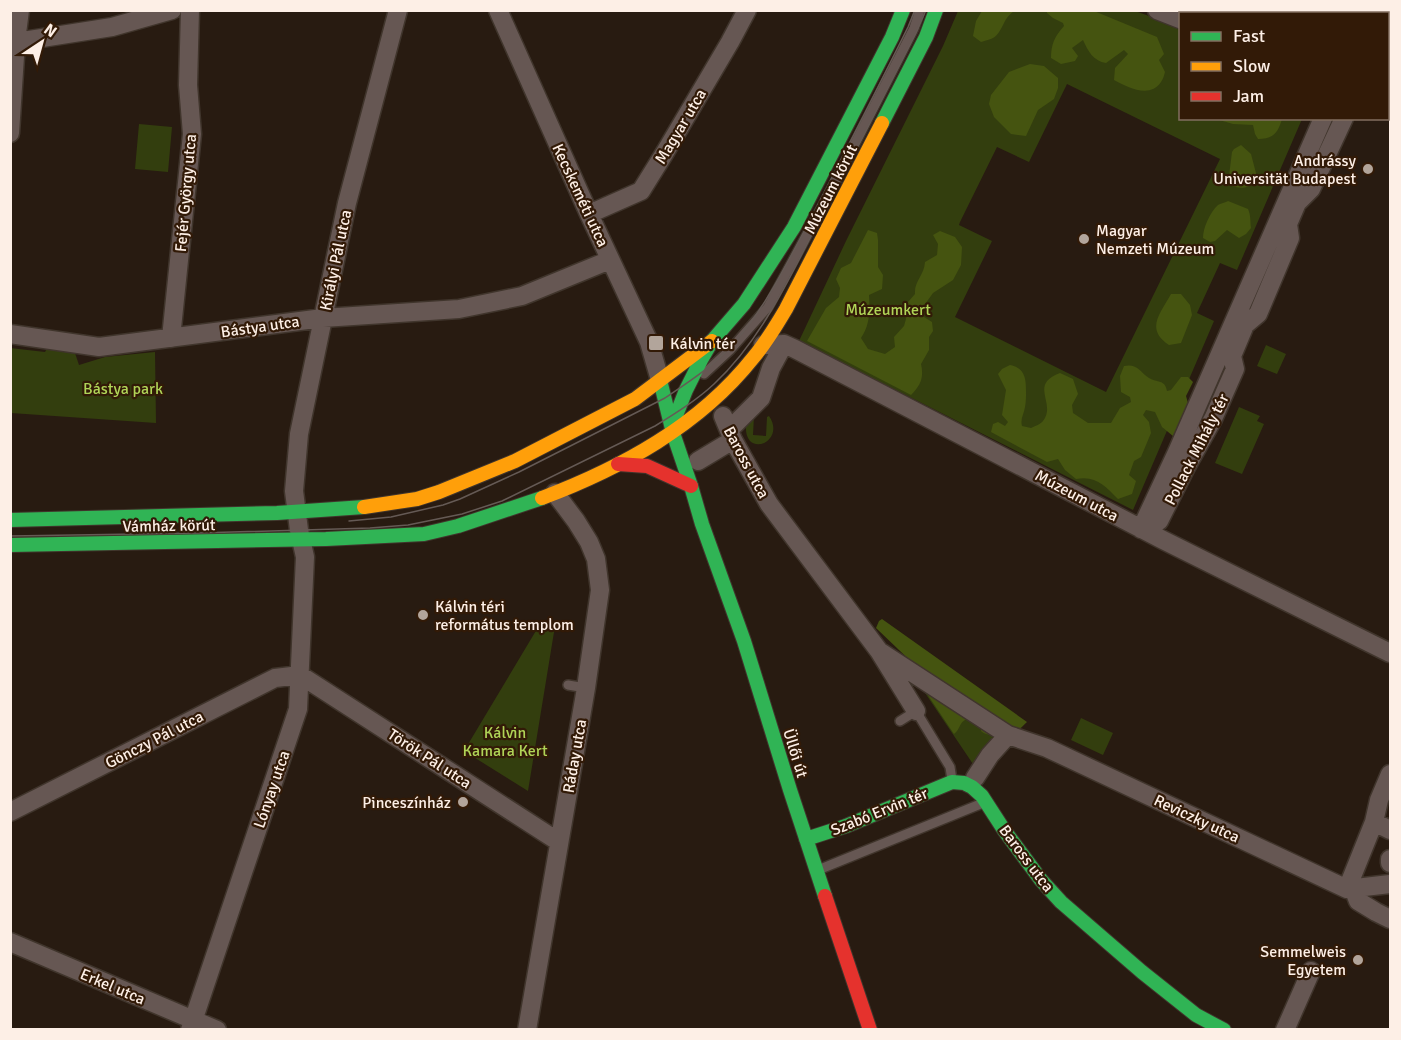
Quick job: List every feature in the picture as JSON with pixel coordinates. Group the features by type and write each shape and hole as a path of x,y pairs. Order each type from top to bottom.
{"main road":[{"name":"Múzeum körút","path":"712,341 744,304 794,227 887,47 903,10"},
{"name":"Múzeum körút","path":"763,345 827,231 926,37 936,10"},
{"path":"288,522 406,501 439,492 515,461 634,399 712,341"},
{"path":"673,433 676,413 712,341"},
{"path":"301,540 427,533 517,507 555,493 618,464 673,433 709,403 763,345"},
{"path":"660,380 673,433 691,486"},
{"path":"691,486 689,453 691,439 697,420 709,403"},
{"path":"618,464 647,466 669,474 691,486"},
{"name":"Üllői út","path":"691,486 744,641 806,839 870,1029"},
{"name":"Vámház körút","path":"10,520 288,522"},
{"name":"Vámház körút","path":"10,545 301,540"},
{"name":"Szabó Ervin tér","path":"806,839 846,826 952,782"},
{"name":"Baross utca","path":"952,782 964,783 982,796 1041,880 1061,902 1196,1015 1224,1029"}],"street":[{"path":"10,133 13,42 20,10"},
{"path":"13,42 112,27 172,10"},
{"name":"Fejér György utca","path":"171,338 177,243 192,134 188,85 190,10"},
{"name":"Királyi Pál utca","path":"301,540 288,522 299,434 347,202 398,10"},
{"name":"Kecskeméti utca","path":"498,10 649,342 660,380"},
{"name":"Magyar utca","path":"589,214 641,191 747,10"},
{"path":"1157,10 1179,19"},
{"name":"Pollack Mihály tér","path":"1141,529 1322,120"},
{"name":"Pollack Mihály tér","path":"1141,529 1160,521 1186,467 1213,419 1235,369 1232,356 1240,336 1245,326 1258,314 1290,238 1288,224 1297,202 1311,189 1343,120"},
{"name":"Bástya utca","path":"10,334 99,347 323,318 459,309 522,296 610,260"},
{"path":"698,460 761,398 771,368 784,344"},
{"name":"Múzeum utca","path":"763,345 784,344 1141,529 1390,654"},
{"name":"Baross utca","path":"729,429 769,504 879,651 916,711"},
{"name":"Ráday utca","path":"527,1029 586,688 600,590 596,559 589,542 555,493"},
{"name":"Lónyay utca","path":"191,1025 298,709 305,557 301,540"},
{"name":"Baross utca","path":"879,651 1008,735 1047,748"},
{"name":"Gönczy Pál utca","path":"10,812 275,678 300,675"},
{"name":"Török Pál utca","path":"300,675 560,842"},
{"path":"975,778 990,755 1008,735"},
{"name":"Reviczky utca","path":"1047,748 1350,889"},
{"path":"1350,889 1382,826 1379,800 1390,774"},
{"path":"1350,889 1390,884"},
{"path":"1350,889 1358,901 1390,919"},
{"name":"Erkel utca","path":"10,942 191,1025 217,1029"},
{"path":"1285,1029 1311,971"}],"lane":[{"name":"Múzeum körút","path":"686,390 730,350 768,307 914,28 920,10"},
{"name":"Múzeum körút","path":"794,227 828,196"},
{"name":"Múzeum körút","path":"763,345 768,307"},
{"path":"568,685 586,688"},
{"path":"900,721 916,711"},
{"name":"Baross utca","path":"916,711 950,767 952,782"},
{"path":"817,870 986,802"}],"green space":[{"name":"Múzeumkert","path":"958,11 1135,11 1179,27 1179,120 1302,120 1237,270 1220,263 1197,313 1214,321 1133,510 799,341 943,46","holes":["1067,84 1220,159 1106,392 955,317 992,241 959,225 960,222 997,147 1029,162"]},
{"path":"982,11 1014,11 996,36 981,42 973,36 976,21"},
{"path":"1047,11 1094,11 1157,37 1164,54 1159,60 1165,72 1162,81 1151,90 1145,91 1119,83 1114,80 1115,68 1128,54 1124,50 1106,63 1101,62 1092,55 1083,40 1072,48 1078,56 1075,61 1061,64 1051,58 1054,40 1064,26"},
{"path":"1030,64 1044,66 1058,78 1058,88 1054,99 1038,110 1026,136 1011,134 994,117 989,104 991,95 1009,72"},
{"path":"1219,120 1281,120 1274,134 1268,138 1258,139 1253,125 1233,124"},
{"path":"139,124 172,127 168,172 135,169"},
{"path":"1241,145 1251,154 1257,177 1248,187 1244,188 1228,184 1232,152"},
{"path":"1228,201 1248,209 1251,228 1239,238 1227,230 1215,241 1210,242 1203,238 1208,220 1218,205"},
{"path":"868,230 877,233 878,267 883,275 882,289 869,295 868,323 861,338 868,349 885,354 895,347 894,337 904,326 906,319 904,309 915,294 925,262 937,255 938,244 933,235 940,231 955,237 962,247 961,265 953,280 933,293 923,307 924,317 932,322 933,331 929,337 929,350 921,364 921,381 911,395 807,341 826,308 839,297 840,288 836,279 841,268 851,263"},
{"path":"1171,294 1181,294 1190,305 1192,315 1181,343 1169,345 1162,339 1156,327 1159,315"},
{"name":"Bástya park","path":"50,343 73,347 79,365 105,357 155,352 156,423 11,413 10,348 45,352"},
{"path":"1266,345 1286,354 1277,374 1257,366"},
{"path":"1010,365 1022,371 1025,378 1026,400 1022,426 1031,428 1043,421 1047,408 1044,389 1046,383 1060,373 1073,379 1078,394 1072,405 1073,413 1088,423 1111,423 1120,408 1131,402 1130,397 1121,392 1120,376 1124,366 1128,365 1135,367 1149,378 1163,383 1167,391 1171,390 1181,377 1188,377 1193,382 1186,396 1188,403 1185,410 1188,420 1183,429 1173,436 1162,427 1155,412 1146,410 1143,415 1149,422 1151,433 1141,457 1134,461 1129,475 1136,481 1132,494 1118,499 1095,480 1076,479 1065,470 1058,459 1047,462 991,432 993,424 998,422 1005,426 1008,422 1002,415 1006,390 998,374"},
{"path":"1239,407 1260,416 1257,421 1264,424 1242,474 1215,463"},
{"path":"754,416 753,435 766,436 767,417 769,416 773,425 773,433 763,443 751,442 747,435 746,424"},
{"path":"882,619 1027,722 1015,732 993,735 984,733 981,728 967,719 962,722 954,734 919,682 922,672 876,628"},
{"name":"Kálvin Kamara Kert","path":"540,624 555,626 528,791 464,751"},
{"path":"917,681 1002,734 975,767"},
{"path":"1081,718 1113,733 1103,755 1071,740"}],"tram line":[{"path":"349,521 391,517 460,499 519,472 665,398 714,362 752,320 781,274 871,102 915,10"},
{"path":"10,536 199,533 408,525 462,514 502,501 655,426 714,384 732,366 762,325 846,170 926,10"}],"traffic: fast":[{"path":"673,430 686,390 701,360 712,341 744,304 794,227 892,37 903,10"},
{"path":"882,123 926,37 936,10"},
{"path":"660,380 673,433 702,524 744,641 825,896"},
{"path":"10,545 326,539 424,534 458,526 542,498"},
{"path":"10,520 277,513 364,507"},
{"path":"806,839 846,826 952,782 964,783 982,796 1041,880 1061,902 1196,1015 1224,1030"}],"traffic: slow":[{"path":"542,498 601,473 657,442 683,424 732,382 775,328 882,123"},
{"path":"364,507 417,499 515,461 635,399 712,341"}],"traffic: jam":[{"path":"618,464 647,466 691,486"},
{"path":"825,896 870,1030"}],"place":[{"name":"Andrássy Universität Budapest","path":"1368,169"},
{"name":"Magyar Nemzeti Múzeum","path":"1084,239"},
{"name":"Kálvin tér","path":"656,343"},
{"name":"Kálvin téri református templom","path":"423,615"},
{"name":"Pinceszínház","path":"463,802"},
{"name":"Semmelweis Egyetem","path":"1358,960"}]}
